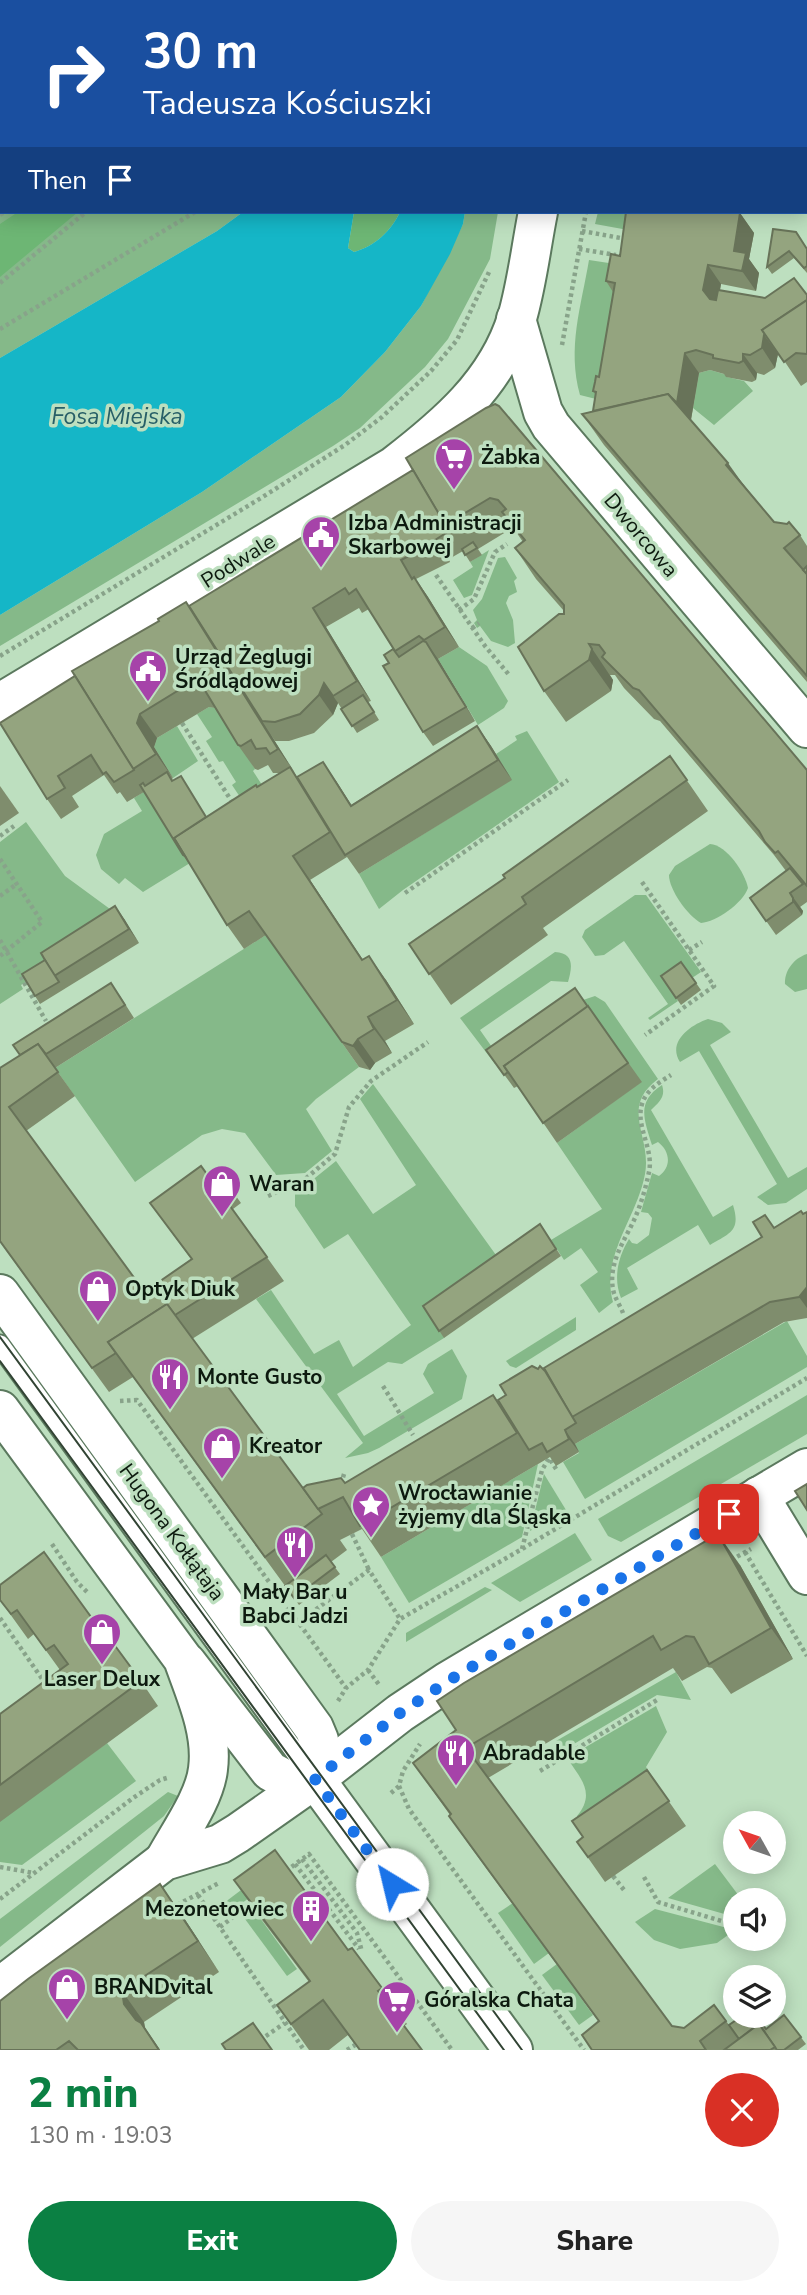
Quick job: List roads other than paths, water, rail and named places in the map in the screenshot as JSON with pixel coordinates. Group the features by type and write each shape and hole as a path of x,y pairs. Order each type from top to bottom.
{"street":[{"name":"Podwale","path":"0,703 394,466 444,427 473,397 502,353 516,319 538,214"},
{"name":"Dworcowa","path":"516,319 543,412 551,426 807,728"},
{"name":"Hugona Kołłątaja","path":"0,1294 314,1728 319,1740 315,1779"},
{"path":"0,1410 183,1659 270,1771 290,1782 315,1779"},
{"path":"0,1987 164,1861 220,1844 315,1779 400,1713 448,1681 807,1468"},
{"path":"759,1496 807,1575"},
{"path":"164,1861 201,1794 208,1771 208,1739 183,1659"},
{"path":"315,1779 513,2050"}],"lane":[{"path":"0,1345 315,1779"}],"water":[{"name":"Fosa Miejska","path":"240,214 354,214 348,248 354,252 382,237 399,214 465,214 450,254 421,306 385,352 341,397 202,492 0,615 0,358 217,231"}],"tram line":[{"path":"0,1337 522,2050"},
{"path":"0,1361 504,2050"}],"place":[{"name":"Żabka","path":"454,491"},
{"name":"Izba Administracji Skarbowej","path":"321,569"},
{"name":"Urząd Żeglugi Śródlądowej","path":"148,703"},
{"name":"Waran","path":"222,1218"},
{"name":"Optyk Diuk","path":"98,1323"},
{"name":"Monte Gusto","path":"170,1411"},
{"name":"Kreator","path":"222,1480"},
{"name":"Wrocławianie żyjemy dla Śląska","path":"371,1539"},
{"name":"Mały Bar u Babci Jadzi","path":"295,1579"},
{"name":"Laser Delux","path":"102,1666"},
{"name":"Abradable","path":"456,1787"},
{"name":"Mezonetowiec","path":"311,1943"},
{"name":"BRANDvital","path":"67,2021"},
{"name":"Góralska Chata","path":"397,2034"}]}
